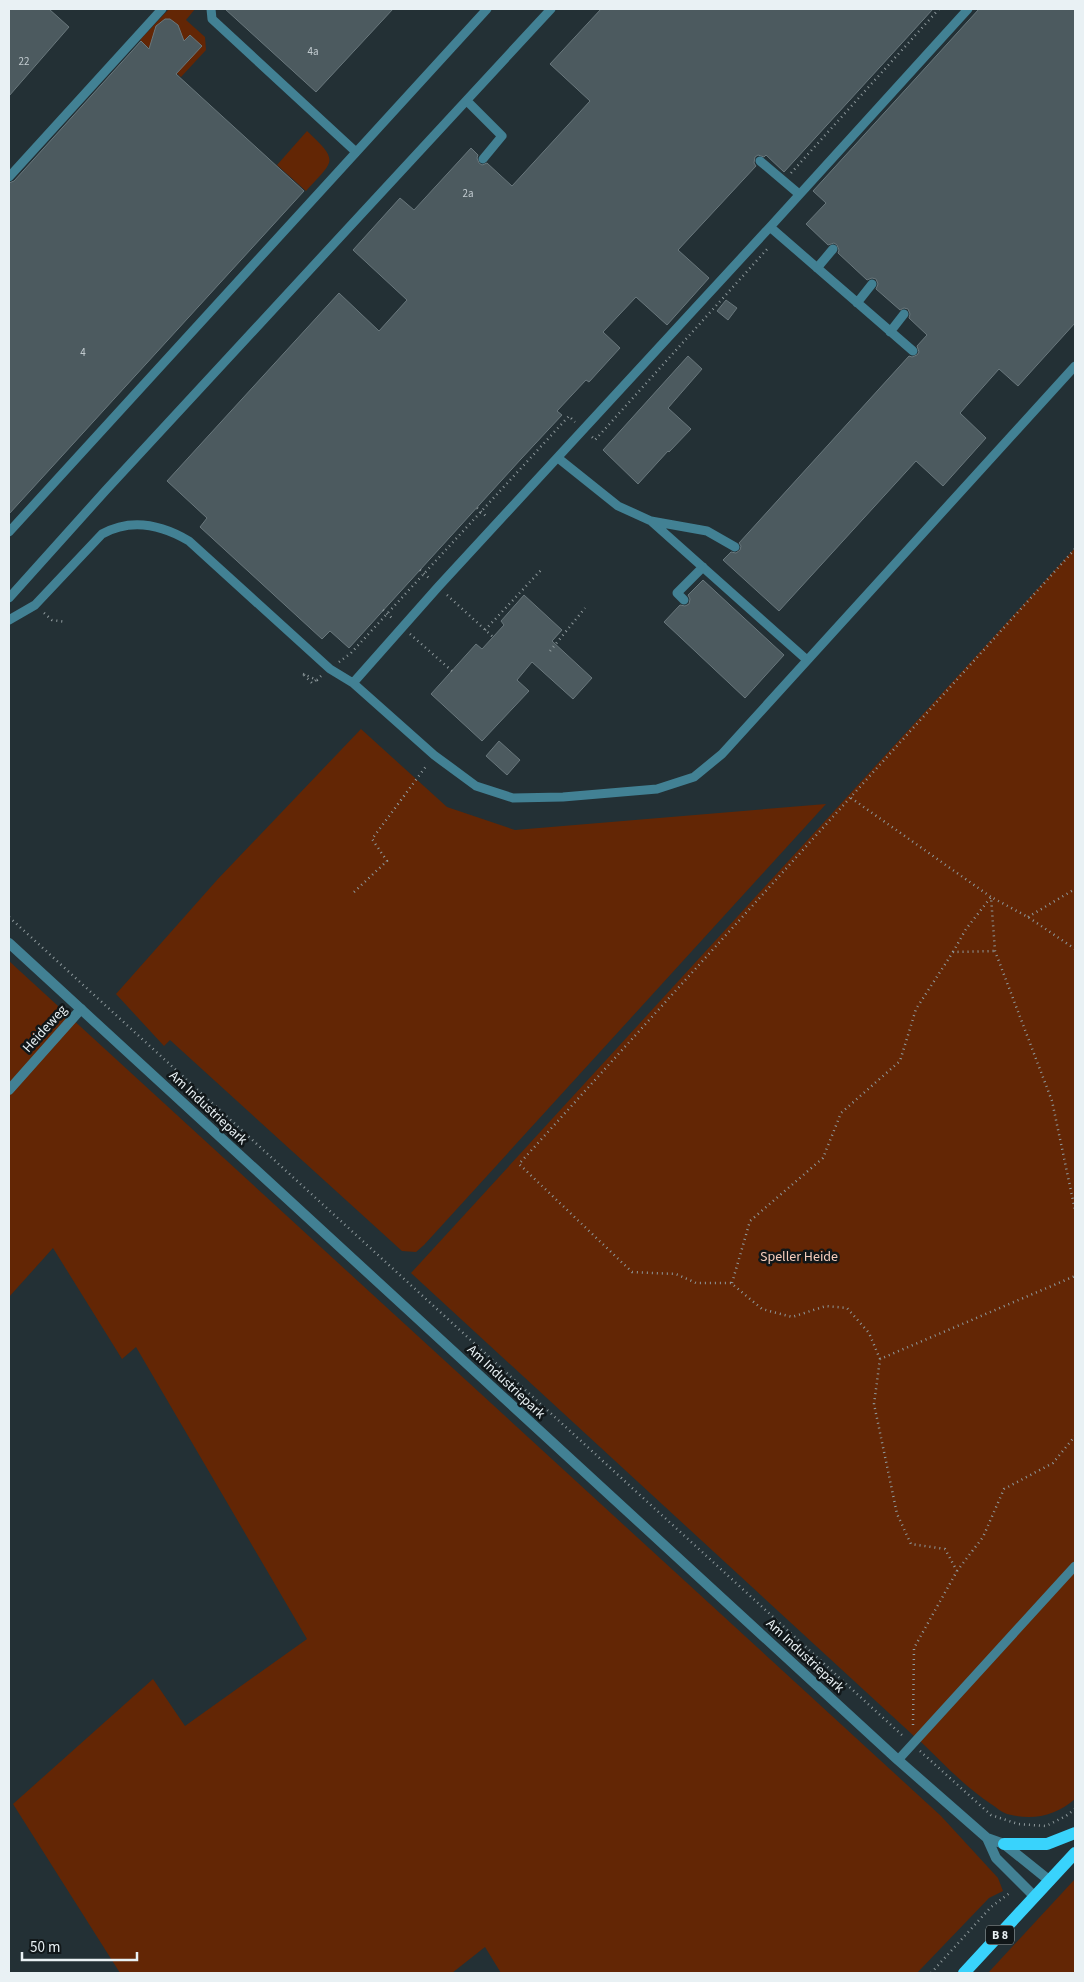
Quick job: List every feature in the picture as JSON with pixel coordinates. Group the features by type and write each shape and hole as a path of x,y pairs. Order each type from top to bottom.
{"main road":[{"path":"1004,1844 1047,1844 1075,1833"},
{"name":"B 8","path":"964,1973 1075,1853"}],"street":[{"name":"Am Industriepark","path":"9,943 898,1760 987,1838 1004,1844 1050,1881"},
{"name":"Heideweg","path":"9,1090 81,1009"},
{"name":"Am Industriepark","path":"987,1838 996,1858 1035,1897"}],"lane":[{"path":"9,177 162,9"},
{"path":"211,9 212,18 356,152"},
{"path":"9,532 487,9"},
{"path":"9,598 551,9"},
{"path":"353,683 438,587 968,9"},
{"path":"467,101 502,136 482,159"},
{"path":"760,161 799,194"},
{"path":"770,227 913,351"},
{"path":"817,268 833,249"},
{"path":"857,303 872,284"},
{"path":"890,332 904,314"},
{"path":"9,620 35,605 102,534 115,527 149,525 164,528 189,541 330,669 353,683 434,755 476,786 513,798 563,797 657,789 694,777 722,754 1075,366"},
{"path":"558,458 618,506 650,521 708,531 735,547"},
{"path":"650,521 807,660"},
{"path":"684,600 677,593 703,567"},
{"path":"898,1760 1075,1566"}],"path":[{"path":"784,182 940,9"},
{"path":"957,1571 944,1549 911,1544 897,1514 874,1404 880,1359 869,1333 847,1308 826,1306 792,1317 762,1309 732,1283 696,1283 676,1274 632,1272 520,1164 1075,549"},
{"path":"485,630 542,569"},
{"path":"420,570 493,637"},
{"path":"550,651 585,608"},
{"path":"383,610 452,671"},
{"path":"302,674 312,683 316,680"},
{"path":"354,892 387,861 372,839 434,755"},
{"path":"850,798 991,897 1028,918 1075,949"},
{"path":"1028,918 1075,889"},
{"path":"991,897 995,951 1052,1101 1075,1210"},
{"path":"732,1283 750,1221 822,1158 841,1113 900,1060 916,1009 966,929 991,897"},
{"path":"9,917 991,1815 1018,1824 1046,1826 1075,1809"},
{"path":"953,952 995,951"},
{"path":"880,1359 1075,1276"},
{"path":"912,1744 914,1648 957,1571 983,1537 1004,1489 1053,1463 1075,1436"},
{"path":"1046,1826 1047,1844"},
{"path":"931,1973 992,1907 1020,1884"}],"green space":[{"path":"169,9 195,9 186,20 205,37 206,50 181,77 140,40"},
{"path":"307,131 325,149 329,155 329,161 323,173 306,191 277,165"},
{"name":"Speller Heide","path":"1075,548 1075,1561 915,1737 411,1273"},
{"path":"361,729 447,807 515,830 826,804 416,1252 402,1251 170,1040 164,1046 116,994 217,880"},
{"path":"9,961 941,1816 998,1878 1003,1891 989,1898 917,1973 501,1973 485,1947 452,1973 120,1973 13,1804 153,1679 185,1726 307,1639 136,1347 122,1359 53,1248 9,1297"},
{"path":"1075,1569 1075,1799 1060,1810 1043,1816 1026,1817 1007,1814 972,1790 919,1740"},
{"path":"1075,1879 1075,1973 988,1973"}],"building":[{"path":"9,9 49,9 69,27 9,96"},
{"path":"225,9 393,9 316,92"},
{"path":"601,9 933,9 784,172 766,155 764,157 758,155 755,157 754,163 756,166 678,250 709,278 667,325 636,297 603,332 620,348 589,382 586,380 557,411 562,415 349,648 330,631 322,639 200,527 207,518 167,481 339,293 379,331 407,300 353,250 400,198 414,210 471,148 478,155 479,163 482,165 487,163 512,186 590,101 550,64"},
{"path":"979,9 1075,9 1075,323 1018,386 999,369 960,413 986,438 943,486 916,461 779,611 723,560 731,552 736,553 740,550 741,546 739,543 909,356 917,355 919,352 917,346 927,335 909,318 908,309 900,310 876,289 878,284 876,279 867,280 838,253 837,245 834,243 828,245 806,224 826,203 813,191"},
{"path":"165,19 170,19 178,25 184,41 190,35 202,46 176,74 304,191 9,514 9,183 14,181 141,41 149,49 156,26"},
{"path":"726,300 737,308 728,320 717,311"},
{"path":"688,356 702,369 668,408 691,429 638,484 603,450"},
{"path":"703,580 784,655 745,698 664,622 680,605 685,606 689,604 690,599 688,595"},
{"path":"524,595 562,630 552,641 592,678 573,699 532,662 517,680 529,691 482,741 431,694 476,644 482,649 504,625 501,621"},
{"path":"499,741 520,760 507,775 486,756"}]}
